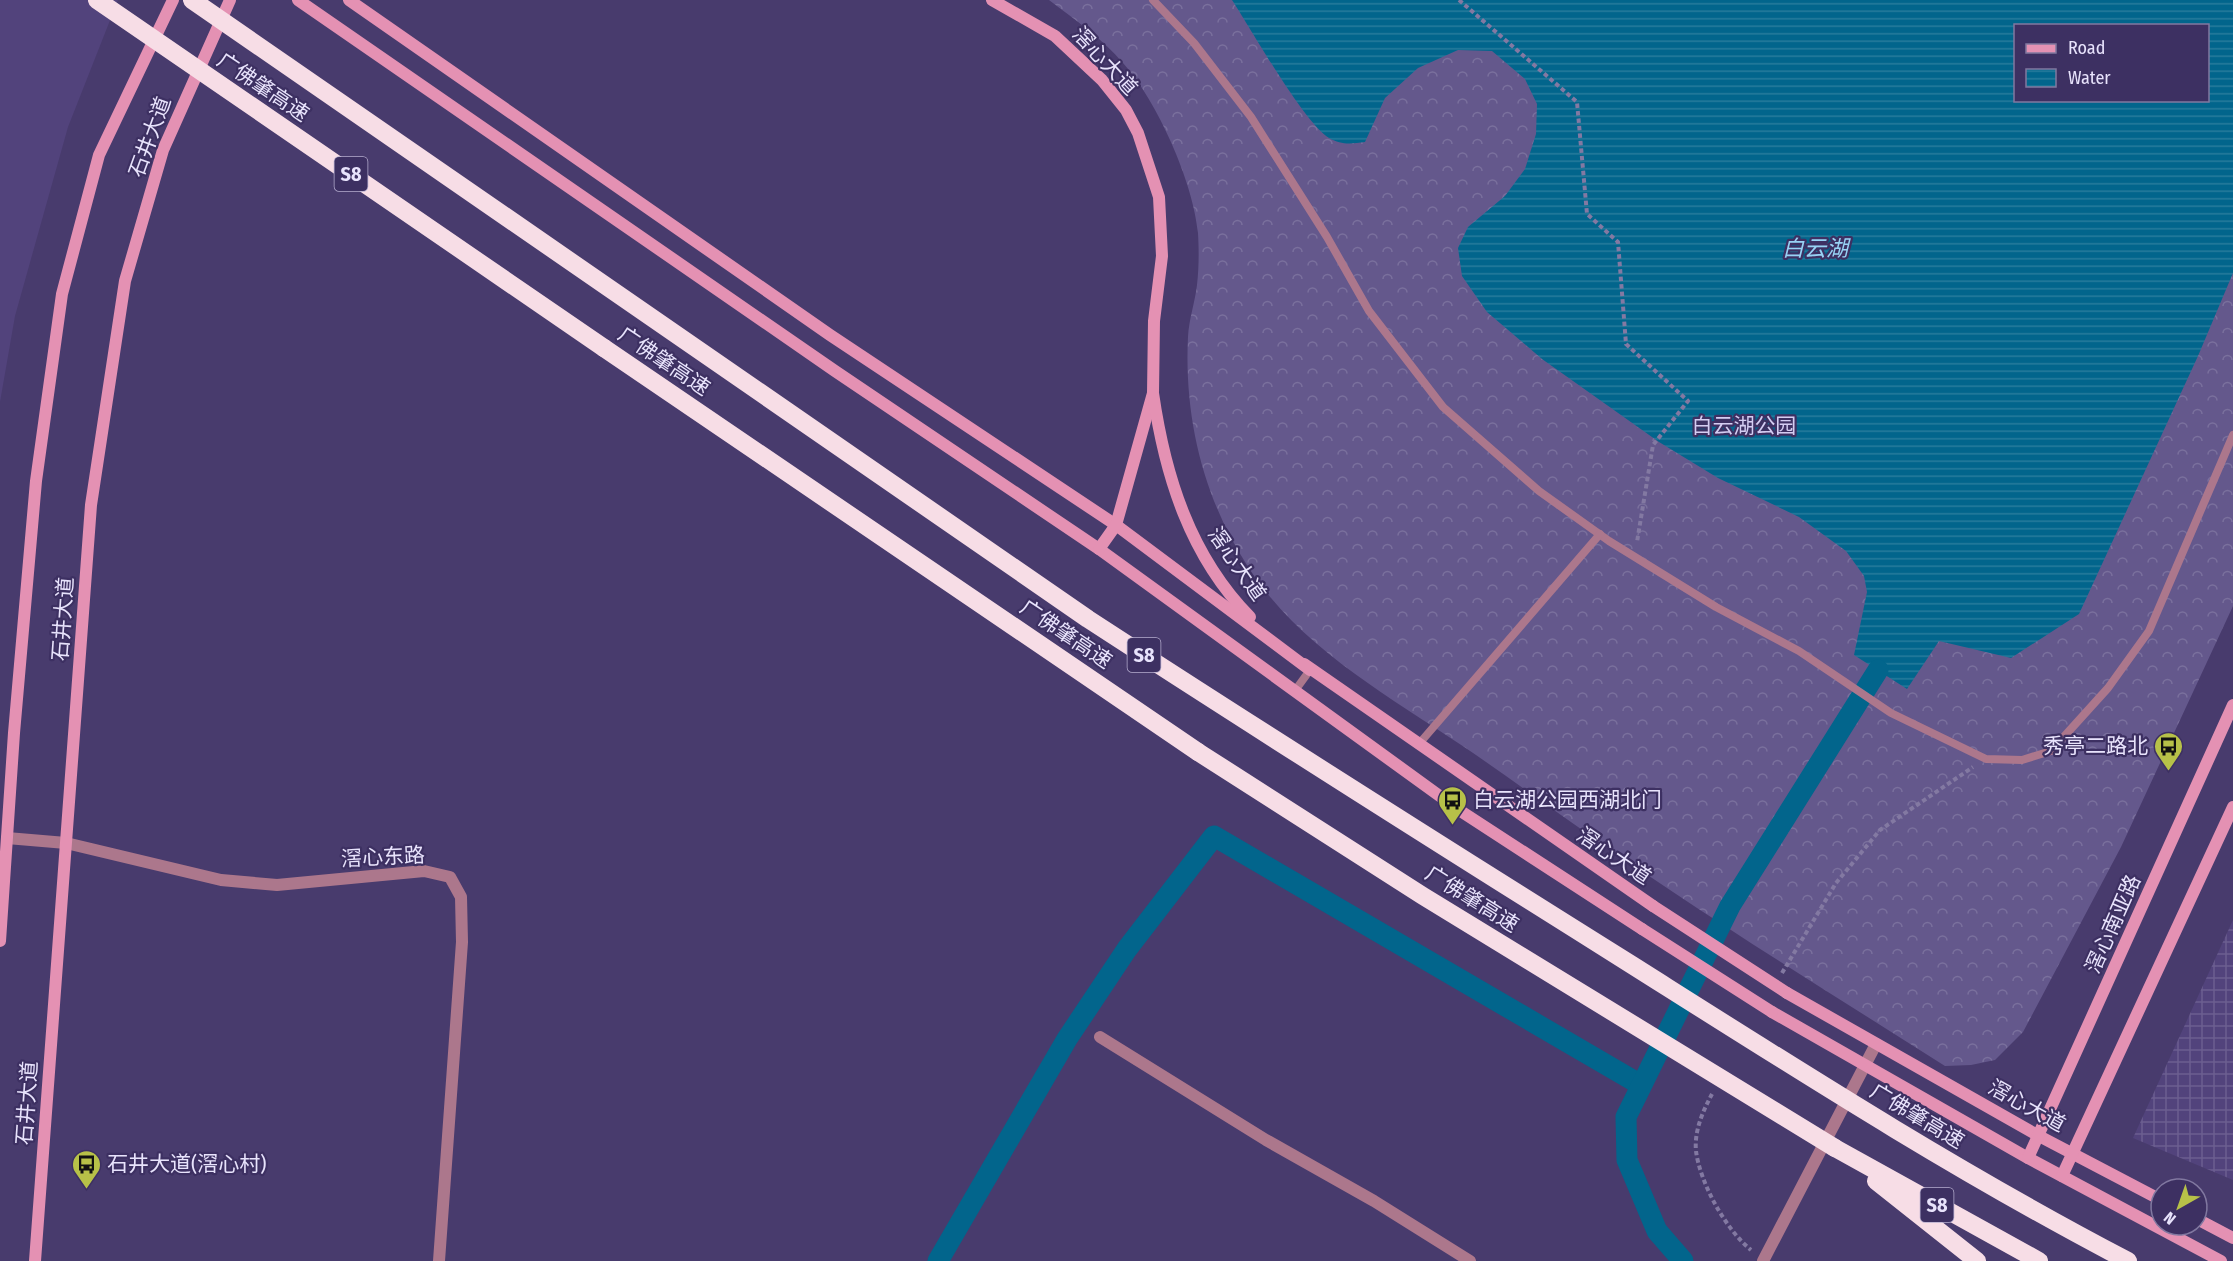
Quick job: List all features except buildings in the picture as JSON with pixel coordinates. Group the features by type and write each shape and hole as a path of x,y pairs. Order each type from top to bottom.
{"highway":[{"name":"广佛肇高速","path":"97,0 1198,752 1423,896 1835,1148 2039,1261"},
{"name":"广佛肇高速","path":"192,0 876,473 1163,668 1803,1073 2017,1203 2128,1261"},
{"path":"1835,1148 1977,1261"}],"street":[{"name":"石井大道","path":"0,941 36,481 62,294 99,155 173,0"},
{"name":"石井大道","path":"34,1261 92,505 125,281 163,150 230,0"},
{"path":"298,0 835,371 1099,549 1459,810 1772,1012 2028,1158 2221,1261"},
{"path":"349,0 830,335 1116,525 1310,669"},
{"name":"滘心大道","path":"992,0 1055,36 1078,55 1120,102 1138,134 1159,197 1162,229 1162,256 1154,321 1153,393 1166,462 1183,515 1199,550 1222,584 1247,614 1310,669 1418,745 1653,906 1787,993 2039,1136 2149,1194"},
{"name":"滘心大道","path":"1099,549 1116,525 1153,393"},
{"name":"滘心南亚路","path":"2028,1158 2233,705"},
{"path":"2062,1176 2233,807"},
{"name":"滘心东路","path":"7,838 66,843 221,880 277,885 424,871 450,877 461,897 462,942 439,1261"},
{"path":"1100,1037 1266,1140 1374,1201 1470,1261"},
{"path":"1763,1261 1876,1044"},
{"path":"2209,1225 2233,1238"}],"lane":[{"path":"1153,0 1194,43 1251,117 1327,237 1369,311 1443,408 1539,491 1635,557 1826,669 1891,713 1986,759 2022,760 2051,751 2108,688 2149,631 2233,435"},
{"path":"1418,745 1600,534"},
{"path":"1294,692 1310,669"}],"path":[{"path":"1459,0 1577,102 1587,214 1618,242 1626,344 1688,401 1653,445 1635,557"}],"shaded area":[{"path":"0,0 118,0 68,127 15,316 0,402"},
{"path":"2233,920 2233,1180 2133,1138"}],"green space":[{"name":"白云湖公园","path":"1049,0 2233,0 2233,606 2121,847 2023,1032 1995,1060 1971,1065 1945,1066 1775,958 1648,875 1351,671 1294,623 1269,595 1247,565 1219,512 1208,484 1193,426 1189,397 1188,337 1198,279 1199,259 1195,212 1189,190 1171,143 1148,98 1123,63 1088,30"}],"water":[{"name":"白云湖","path":"1232,0 2233,0 2233,273 2198,356 2079,614 2011,658 1939,641 1907,689 1854,655 1867,592 1864,576 1846,551 1799,517 1718,478 1659,442 1542,359 1487,312 1462,276 1458,248 1468,227 1505,196 1525,169 1536,134 1537,104 1525,79 1492,51 1458,50 1418,68 1385,98 1365,142 1342,143 1329,138 1318,129 1278,74"}],"waterway":[{"path":"1683,1261 1657,1231 1627,1160 1626,1117 1730,906 1878,670"},
{"path":"938,1261 1067,1039 1127,949 1214,836 1641,1085"}],"place":[{"name":"秀亭二路北","path":"2169,772"},
{"name":"白云湖公园西湖北门","path":"1452,826"},
{"name":"石井大道(滘心村)","path":"86,1190"}]}
